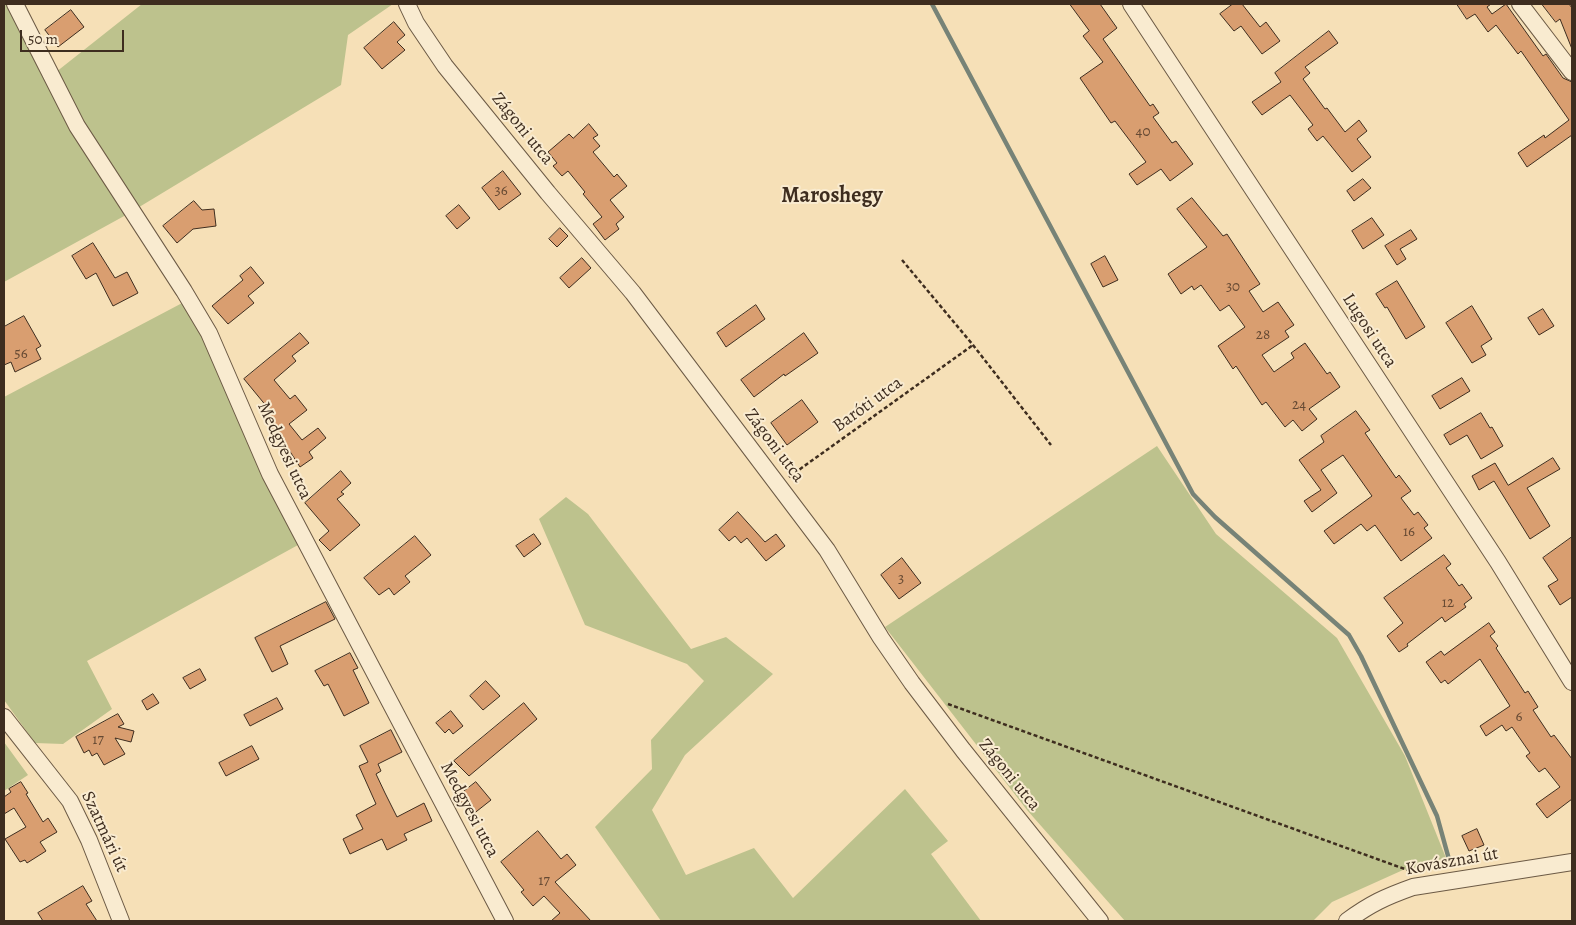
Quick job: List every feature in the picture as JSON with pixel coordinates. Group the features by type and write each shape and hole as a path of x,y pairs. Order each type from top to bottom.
{"street":[{"name":"Medgyesi utca","path":"15,4 77,126 184,291 209,333 270,474 505,921"},
{"name":"Zágoni utca","path":"406,4 416,23 445,66 548,193 633,293 827,550 881,638 920,694 1100,921"},
{"name":"Lugosi utca","path":"1131,4 1498,562 1572,682"},
{"path":"1520,4 1572,72"},
{"name":"Szatmári út","path":"4,717 70,801 89,840 121,921"},
{"name":"Kovásznai út","path":"1347,921 1367,906 1413,887 1572,862"}],"path":[{"path":"902,260 973,345 1051,445"},
{"name":"Baróti utca","path":"778,485 973,345"},
{"path":"920,694 1415,873"}],"green space":[{"path":"4,4 11,4 51,76 142,4 393,4 348,35 341,85 126,215 4,282"},
{"path":"186,301 298,545 87,661 112,709 63,744 35,743 4,700 4,397"},
{"path":"1157,446 1216,534 1337,638 1405,756 1448,863 1403,870 1332,902 1313,921 1125,921 1027,810 885,627"},
{"path":"566,497 588,514 691,649 726,637 773,674 685,755 652,810 686,875 754,848 793,898 905,789 948,841 931,854 981,921 661,921 595,827 652,769 651,740 704,681 687,664 585,625 539,519"},
{"path":"4,742 28,775 4,791"}],"building":[{"path":"1070,4 1100,4 1117,28 1103,39 1150,106 1153,104 1159,113 1153,117 1172,143 1176,141 1193,164 1170,181 1161,169 1137,185 1129,174 1146,162 1115,121 1111,123 1080,78 1103,62 1083,36 1089,31"},
{"path":"1233,4 1242,4 1260,27 1266,22 1280,41 1262,54 1241,26 1234,31 1220,14"},
{"path":"1457,4 1491,4 1487,7 1492,14 1506,4 1543,56 1546,54 1563,78 1572,82 1572,135 1527,167 1518,153 1544,135 1545,138 1569,120 1521,51 1518,54 1496,25 1488,32 1475,14 1467,19"},
{"path":"1542,4 1569,4 1572,8 1572,49 1560,19 1556,22"},
{"path":"71,10 84,27 58,47 45,30"},
{"path":"394,22 405,35 397,42 405,50 382,69 364,48"},
{"path":"1329,31 1338,43 1305,67 1310,73 1303,79 1345,132 1359,120 1367,131 1357,139 1371,157 1352,172 1323,136 1317,141 1308,129 1313,125 1290,95 1262,115 1252,102 1281,82 1275,73"},
{"path":"589,124 598,135 593,138 600,146 593,152 614,177 617,174 627,186 610,200 624,217 616,224 619,229 605,240 593,224 602,217 583,194 585,192 568,171 562,176 553,166 557,163 548,152 569,134 573,138"},
{"path":"503,171 521,194 499,210 482,188"},
{"path":"1363,179 1371,188 1354,201 1347,191"},
{"path":"1192,198 1223,236 1227,234 1260,284 1249,291 1263,312 1278,302 1294,325 1285,331 1289,337 1262,355 1274,372 1294,358 1291,353 1305,343 1327,374 1330,372 1340,387 1309,409 1317,419 1302,431 1293,420 1285,427 1266,402 1262,405 1236,366 1233,369 1218,346 1245,327 1229,305 1220,311 1201,285 1194,290 1192,286 1181,294 1168,274 1207,247 1177,209"},
{"path":"194,201 202,210 214,209 216,226 193,229 177,243 163,226"},
{"path":"459,205 470,218 457,229 446,216"},
{"path":"1372,218 1384,235 1363,249 1352,231"},
{"path":"560,228 568,236 557,247 549,239"},
{"path":"1411,230 1417,239 1400,249 1406,259 1397,265 1385,246"},
{"path":"93,243 115,278 127,272 138,293 113,306 96,273 86,279 72,256"},
{"path":"1105,256 1118,280 1103,287 1091,264"},
{"path":"582,258 591,268 569,288 560,278"},
{"path":"251,267 264,283 248,296 254,303 228,324 212,306 243,280 240,276"},
{"path":"1397,281 1425,327 1406,339 1387,307 1385,308 1376,294"},
{"path":"756,305 765,319 726,347 717,333"},
{"path":"1472,306 1492,339 1481,346 1486,355 1472,363 1446,323"},
{"path":"1543,309 1554,326 1539,335 1528,318"},
{"path":"24,316 41,346 36,349 41,359 15,372 11,362 4,365 4,327"},
{"path":"300,333 309,343 292,356 296,361 274,380 290,399 295,395 307,410 289,424 302,440 318,428 326,438 309,452 313,458 300,467 264,419 272,413 244,379"},
{"path":"804,333 818,353 785,376 784,374 754,397 741,380"},
{"path":"1462,378 1470,391 1440,409 1432,396"},
{"path":"802,400 818,422 787,445 771,423"},
{"path":"1356,411 1370,430 1365,433 1396,478 1399,475 1411,491 1401,498 1414,515 1418,512 1428,525 1424,528 1432,538 1401,561 1375,525 1367,531 1361,524 1334,544 1324,531 1372,496 1343,455 1321,470 1337,493 1312,512 1304,501 1321,490 1299,460 1324,442 1321,436"},
{"path":"1481,413 1503,446 1481,459 1467,435 1450,445 1444,435"},
{"path":"1553,458 1560,469 1527,488 1550,526 1530,539 1494,481 1479,490 1472,476 1495,463 1508,485"},
{"path":"341,471 351,483 341,492 344,494 337,499 360,525 330,551 319,540 329,531 305,503"},
{"path":"738,512 765,542 776,534 785,546 766,561 747,538 741,543 735,536 729,541 719,530"},
{"path":"534,534 541,544 524,557 516,546"},
{"path":"415,536 431,555 405,576 410,582 394,595 389,588 379,595 364,578"},
{"path":"1572,537 1572,597 1560,605 1548,586 1558,580 1543,558"},
{"path":"1444,555 1451,564 1446,568 1459,586 1462,584 1472,598 1464,604 1466,607 1445,622 1442,617 1399,652 1387,636 1403,623 1384,598"},
{"path":"902,558 921,583 899,599 881,575"},
{"path":"326,602 335,619 280,646 288,664 272,672 255,638"},
{"path":"1489,623 1495,632 1490,636 1498,646 1496,648 1525,693 1528,691 1538,707 1533,710 1551,737 1554,735 1572,759 1572,799 1547,818 1536,804 1560,787 1545,768 1539,772 1526,756 1530,753 1512,727 1506,731 1502,725 1486,736 1480,726 1510,706 1480,659 1448,684 1445,680 1441,683 1426,662 1441,651 1444,655"},
{"path":"350,653 358,668 353,670 369,703 344,716 328,684 324,686 315,671"},
{"path":"200,669 206,680 190,689 183,678"},
{"path":"486,681 500,696 483,710 470,696"},
{"path":"153,694 159,703 147,710 142,701"},
{"path":"277,698 283,709 250,726 244,715"},
{"path":"524,703 537,719 469,776 454,761"},
{"path":"451,711 463,726 453,734 449,729 445,733 436,723"},
{"path":"118,714 124,724 118,727 134,731 131,742 115,738 125,754 104,765 97,753 92,756 89,750 84,753 76,737"},
{"path":"391,730 402,752 378,764 381,771 376,774 397,817 424,803 432,821 404,834 407,840 387,850 382,839 350,854 343,839 363,829 356,815 376,804 359,766 368,762 360,746"},
{"path":"252,746 259,759 226,776 219,763"},
{"path":"21,782 43,822 48,818 57,832 40,842 46,851 27,863 25,860 20,862 5,839 26,827 14,808 4,814 4,797 11,792 9,789"},
{"path":"476,782 491,800 472,815 457,797"},
{"path":"1477,829 1484,845 1469,851 1462,836"},
{"path":"538,831 561,859 567,854 576,865 555,882 591,921 551,921 560,913 544,896 533,906 521,892 524,890 501,862"},
{"path":"83,886 92,901 86,904 97,921 43,921 38,913"}],"waterway":[{"path":"932,4 1193,494 1215,517 1349,635 1361,656 1437,816 1450,863"}],"district":[{"name":"Maroshegy","path":"832,197"}]}
